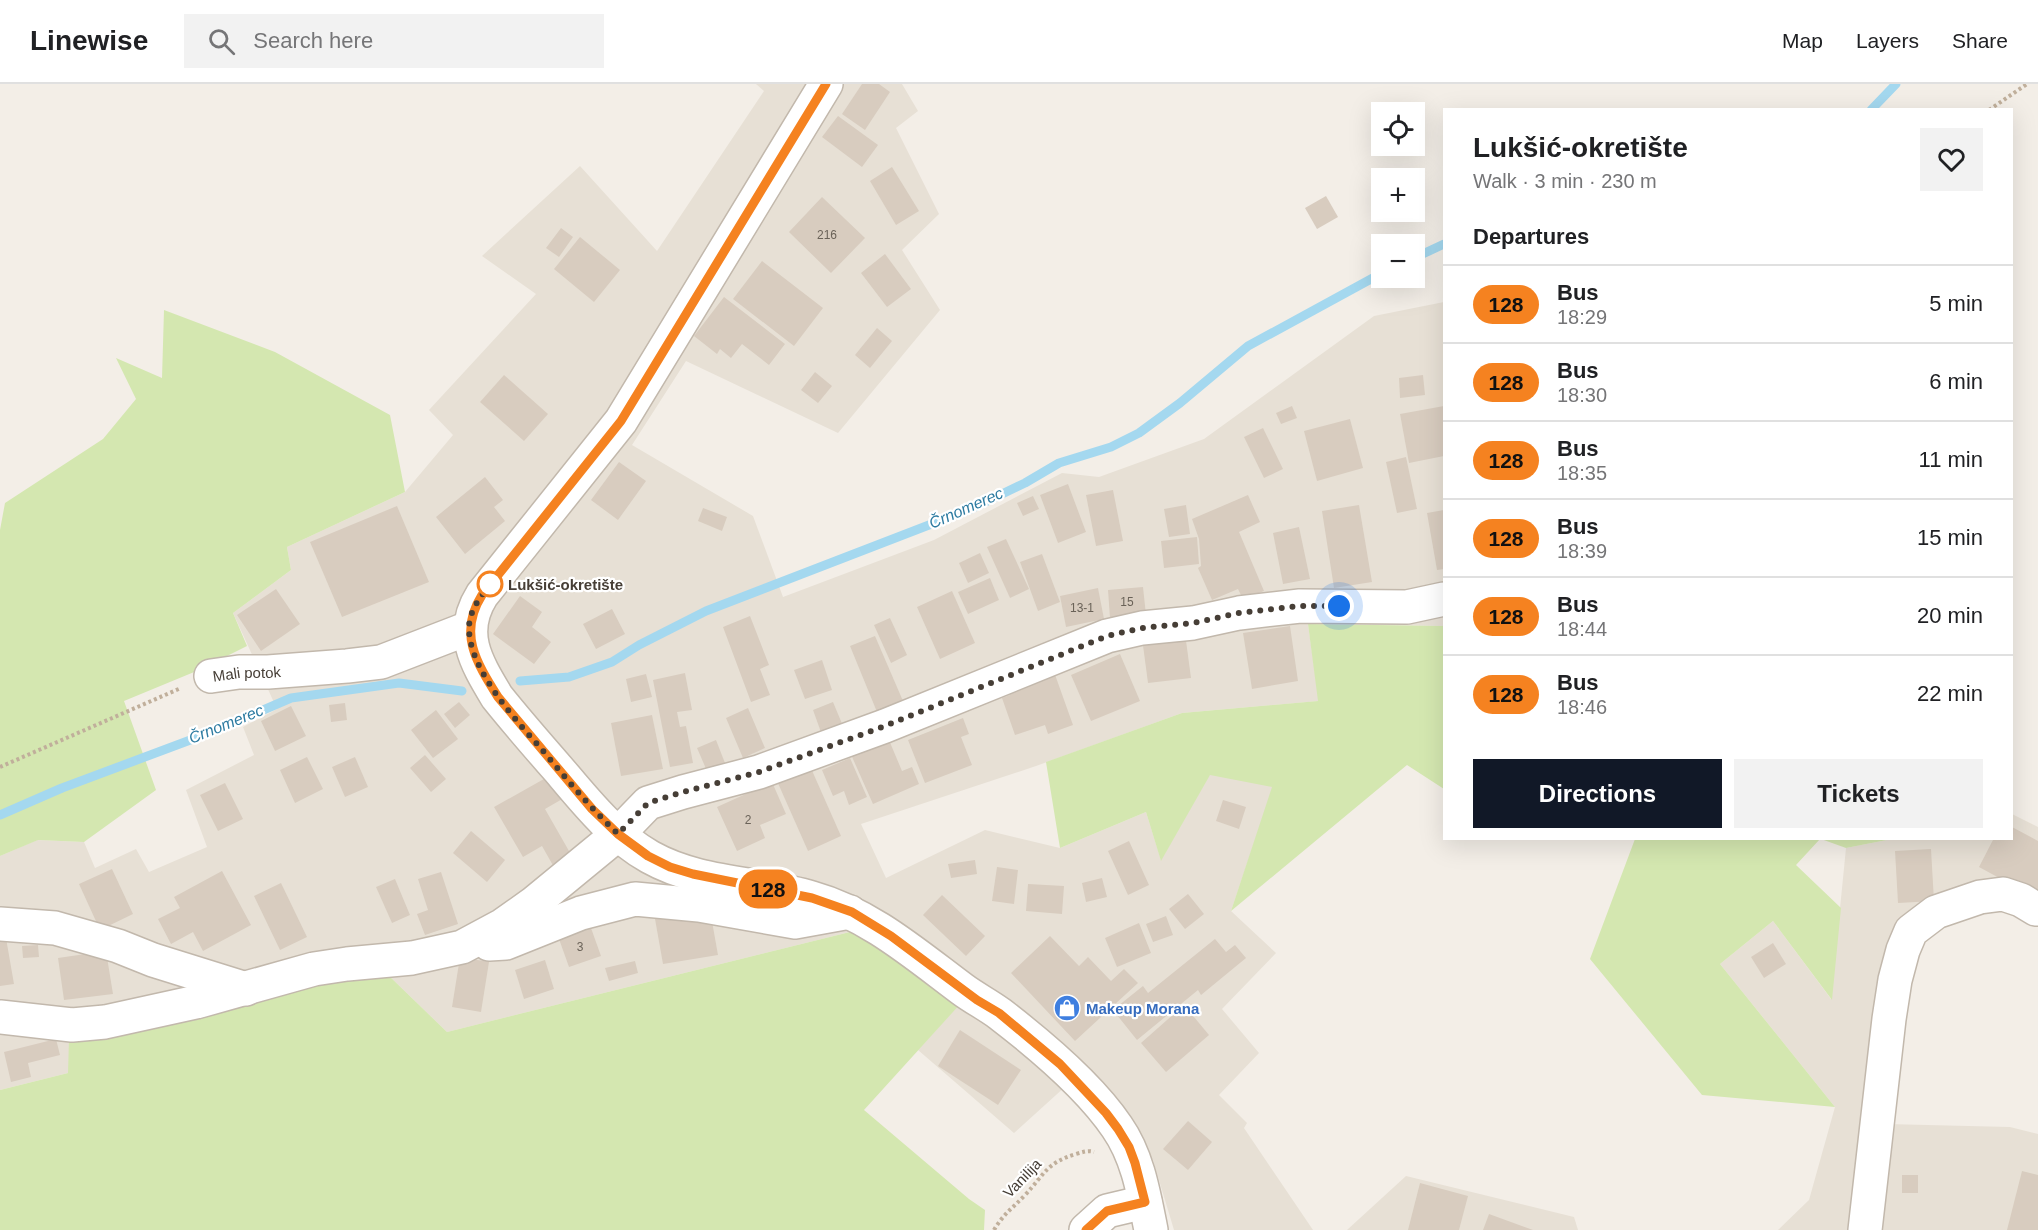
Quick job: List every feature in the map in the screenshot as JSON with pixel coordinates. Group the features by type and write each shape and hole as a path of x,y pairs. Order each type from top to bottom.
{"street":[{"path":"826,84 621,421 473,609 469,628 474,652 498,697 592,809 618,834 648,856 670,867 726,882 812,898 852,912 891,936 977,1000 999,1013 1060,1064 1118,1129 1135,1163 1148,1216 1107,1211 1086,1230"},
{"path":"462,947 503,925 534,903 618,834 648,803 759,772 885,726 1107,636 1142,628 1193,623 1239,613 1300,606 1407,607 1443,599"},
{"name":"Mali potok","path":"211,676 381,662 469,628"},
{"path":"1865,1230 1888,1019 1895,980 1911,931 1936,912 1980,897 2003,894 2036,909"},
{"path":"0,1017 72,1025 105,1022 246,989 314,969 412,958 462,947 506,943 581,913 635,899 699,905 795,922 852,912"},
{"path":"0,924 55,928 118,946 153,960 246,989"}],"path":[{"path":"1992,108 2027,84"},
{"name":"Mali potok","path":"0,767 211,676"},
{"name":"Vanilija","path":"994,1230 1002,1215 1025,1195 1042,1172 1060,1159 1088,1150 1099,1153"}],"shaded area":[{"path":"756,84 902,84 918,111 896,128 939,214 902,250 940,310 838,433 686,361 632,445 753,516 783,597 934,540 1062,473 1099,477 1204,439 1374,316 1443,302 1443,626 1308,624 1319,701 1182,713 1036,766 861,824 886,878 985,830 1060,848 1146,812 1161,860 1214,767 1273,787 1231,911 1276,953 1222,1009 1259,1053 1219,1095 1247,1123 1244,1128 1313,1230 1174,1230 1153,1160 1088,1066 1014,1133 918,1050 961,1002 850,932 447,1032 384,971 68,1073 0,1090 0,856 37,840 84,842 95,868 136,849 149,872 207,847 186,790 254,755 243,727 277,709 233,613 291,570 287,547 405,492 453,435 429,410 536,294 482,256 580,166 657,251 764,91"},
{"path":"2013,814 2038,827 2038,925 1997,910 1936,925 1912,962 1886,1124 2010,1127 2038,1134 2038,1230 1778,1230 1809,1200 1835,1107 1720,964 1773,921 1831,999 1846,848 1887,840 2013,840"},
{"path":"1406,1176 1574,1217 1578,1230 1347,1230"}],"green space":[{"path":"164,310 275,352 390,415 405,492 287,547 291,570 233,613 247,646 199,670 124,701 156,790 84,842 38,840 0,856 0,530 5,503 103,439 136,399 116,358 162,378"},
{"path":"1308,624 1443,626 1443,788 1407,765 1231,911 1272,787 1210,775 1161,861 1146,812 1060,848 1046,762 1182,713 1318,701"},
{"path":"1635,840 1819,840 1796,865 1841,908 1832,1000 1773,921 1720,964 1835,1107 1702,1095 1590,959"},
{"path":"1824,840 1887,840 1846,848"},
{"path":"850,932 891,950 962,1002 864,1110 985,1210 984,1230 0,1230 0,1090 68,1073 69,1039 298,984 384,971 447,1032"}],"building":[{"path":"862,84 879,84 890,92 865,130 842,114"},
{"path":"838,116 878,145 862,167 822,137"},
{"path":"892,167 919,211 896,225 870,181"},
{"path":"1326,196 1338,217 1317,229 1305,208"},
{"path":"822,197 865,238 831,273 789,232"},
{"path":"561,228 573,237 559,257 546,248"},
{"path":"580,237 620,270 594,302 554,269"},
{"path":"885,254 911,289 887,307 861,273"},
{"path":"762,261 823,308 794,346 733,299"},
{"path":"724,297 785,344 769,365 742,344 731,358 720,349 717,354 694,336"},
{"path":"877,328 892,341 870,368 855,355"},
{"path":"815,372 832,386 818,403 801,390"},
{"path":"504,375 548,414 524,441 480,402"},
{"path":"1423,375 1425,395 1400,398 1399,378"},
{"path":"1292,406 1297,418 1281,424 1276,413"},
{"path":"1443,406 1443,456 1409,463 1400,414"},
{"path":"1350,419 1363,468 1317,481 1304,431"},
{"path":"1263,428 1283,469 1264,478 1244,437"},
{"path":"1406,457 1417,509 1397,513 1386,462"},
{"path":"619,462 646,481 618,520 591,500"},
{"path":"485,477 503,500 494,507 505,521 465,554 436,517"},
{"path":"1068,484 1086,532 1058,543 1040,495"},
{"path":"1113,490 1123,541 1096,546 1086,495"},
{"path":"1248,495 1260,522 1239,532 1264,591 1243,599 1238,589 1212,600 1198,568 1201,566 1199,539 1192,519"},
{"path":"1033,496 1039,509 1023,516 1017,503"},
{"path":"1186,505 1190,534 1169,537 1164,509"},
{"path":"1359,505 1372,582 1334,588 1322,511"},
{"path":"397,506 429,582 342,617 310,542"},
{"path":"703,508 727,517 722,531 698,521"},
{"path":"1443,510 1443,569 1437,570 1427,513"},
{"path":"1299,527 1310,579 1283,584 1273,533"},
{"path":"1197,537 1199,564 1164,568 1161,541"},
{"path":"1006,539 1029,589 1010,598 987,547"},
{"path":"980,553 989,573 968,583 959,563"},
{"path":"1042,554 1060,602 1038,611 1020,562"},
{"path":"990,578 999,600 968,614 958,592"},
{"path":"1143,587 1146,615 1110,618 1108,590"},
{"path":"1098,588 1104,619 1066,627 1060,596"},
{"path":"276,589 300,624 261,651 237,615"},
{"path":"952,591 975,643 940,659 917,607"},
{"path":"520,596 542,612 532,627 551,642 534,664 493,634"},
{"path":"612,609 625,634 596,649 583,624"},
{"path":"750,616 769,665 760,669 770,695 751,702 723,627"},
{"path":"890,618 907,655 891,663 874,625"},
{"path":"1290,626 1298,681 1252,689 1243,633"},
{"path":"1185,633 1191,678 1148,683 1142,638"},
{"path":"875,636 903,701 877,712 850,646"},
{"path":"1120,654 1140,701 1091,721 1071,675"},
{"path":"822,660 832,690 805,699 794,670"},
{"path":"1053,669 1073,725 1048,734 1045,725 1015,735 1002,698 1010,695 1007,685"},
{"path":"685,673 692,710 677,712 680,727 686,726 693,763 670,767 653,680"},
{"path":"646,674 652,697 631,702 626,679"},
{"path":"459,702 470,715 455,728 444,714"},
{"path":"833,702 843,726 822,735 813,710"},
{"path":"345,703 347,720 331,722 329,705"},
{"path":"291,706 306,736 275,751 261,721"},
{"path":"748,708 765,748 743,758 726,718"},
{"path":"436,710 458,739 433,758 411,730"},
{"path":"652,715 663,769 621,776 611,723"},
{"path":"963,718 969,734 961,737 972,765 925,783 908,740"},
{"path":"886,733 902,771 912,767 919,784 873,804 849,750"},
{"path":"716,740 725,763 707,771 697,748"},
{"path":"425,755 446,779 431,792 410,768"},
{"path":"307,757 323,789 295,803 280,770"},
{"path":"355,757 368,787 345,797 332,767"},
{"path":"850,758 867,797 849,805 844,791 833,796 822,770"},
{"path":"810,766 841,836 808,851 777,781"},
{"path":"551,775 564,798 545,809 573,858 555,869 542,846 523,857 494,807"},
{"path":"772,782 786,814 760,825 765,838 737,851 717,807"},
{"path":"225,783 243,819 218,831 200,795"},
{"path":"1223,800 1246,807 1239,829 1216,821"},
{"path":"2013,828 2038,841 2038,899 1979,867 1993,840 2013,840"},
{"path":"471,831 505,860 487,882 453,853"},
{"path":"1129,841 1149,885 1128,895 1108,851"},
{"path":"1931,849 1934,901 1898,903 1895,851"},
{"path":"975,860 977,874 951,878 948,864"},
{"path":"997,867 1018,870 1014,904 992,901"},
{"path":"112,869 133,914 100,930 79,884"},
{"path":"222,871 251,925 203,951 193,932 171,944 158,919 180,908 174,897"},
{"path":"441,872 458,924 425,935 417,914 428,910 418,879"},
{"path":"1102,878 1107,897 1086,902 1082,883"},
{"path":"395,879 410,915 392,923 376,887"},
{"path":"281,883 307,937 280,950 254,896"},
{"path":"1028,884 1064,886 1062,914 1026,911"},
{"path":"1188,894 1204,914 1185,929 1169,909"},
{"path":"942,895 985,936 966,956 923,915"},
{"path":"710,910 718,955 663,964 655,919"},
{"path":"1166,916 1173,935 1153,942 1146,924"},
{"path":"1139,923 1151,953 1117,967 1105,938"},
{"path":"591,928 601,956 569,967 559,939"},
{"path":"1050,936 1079,966 1088,957 1111,981 1124,969 1138,983 1075,1041 1011,973"},
{"path":"6,938 14,984 0,986 0,939"},
{"path":"1215,939 1226,952 1235,945 1246,958 1201,995 1198,990 1137,1040 1113,1010 1143,986 1148,993"},
{"path":"1773,943 1786,964 1764,978 1751,957"},
{"path":"38,945 39,957 23,958 22,946"},
{"path":"106,951 113,994 64,1000 58,958"},
{"path":"460,957 489,962 481,1012 452,1007"},
{"path":"545,960 554,989 524,999 515,970"},
{"path":"635,961 638,973 609,981 605,968"},
{"path":"1184,1005 1209,1035 1166,1072 1141,1043"},
{"path":"960,1030 1021,1070 998,1105 938,1066"},
{"path":"56,1039 60,1055 28,1063 31,1077 11,1082 4,1052"},
{"path":"1188,1121 1212,1142 1188,1170 1163,1149"},
{"path":"2022,1171 2038,1175 2038,1230 2007,1230"},
{"path":"1902,1175 1918,1175 1918,1193 1902,1193"},
{"path":"1420,1183 1468,1196 1459,1230 1408,1230"},
{"path":"1489,1214 1533,1230 1483,1230"}],"waterway":[{"name":"Črnomerec","path":"1873,108 1896,84"},
{"name":"Črnomerec","path":"1425,253 1443,244"},
{"name":"Črnomerec","path":"520,681 569,677 612,662 639,645 706,611 973,508 1025,483 1059,463 1111,447 1139,433 1180,403 1248,346 1371,279"},
{"name":"Črnomerec","path":"0,815 62,788 217,730 291,698 399,683 462,691"}],"bus line":[{"name":"128","path":"826,84 621,421 564,490 473,609 469,628 474,652 498,697 592,809 618,834 648,856 670,867 693,874 812,898 852,912 891,936 977,1000 999,1013 1060,1064 1118,1129 1135,1163 1145,1202 1107,1211 1086,1230"}],"place":[{"name":"Lukšić-okretište","path":"490,584"},
{"name":"Makeup Morana","path":"1067,1008"}],"route":[{"path":"490,584 497,577 473,609 469,628 474,652 486,677 511,714 592,809 618,834 648,803 759,772 885,726 1107,636 1142,628 1193,623 1239,613 1300,606 1339,606"}]}
